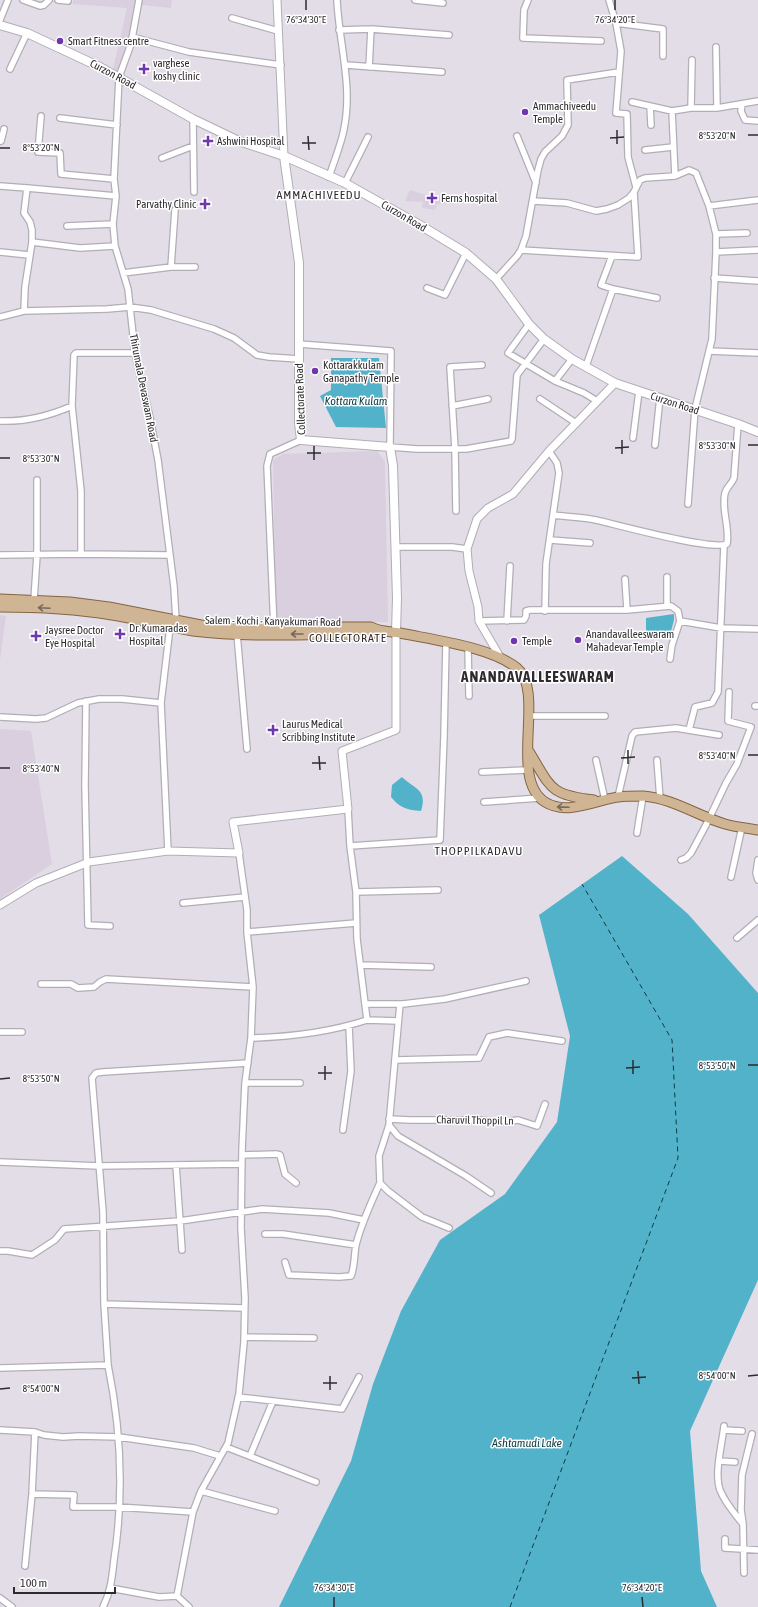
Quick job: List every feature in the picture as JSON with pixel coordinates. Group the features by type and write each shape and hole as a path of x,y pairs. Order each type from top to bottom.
{"main road":[{"name":"Curzon Road","path":"0,25 27,33 119,76 193,119 239,141 284,156 344,183 420,225 466,253 496,279 529,324 544,339 572,359 615,383 660,397 758,432"},
{"name":"Collectorate Road","path":"284,156 300,263 298,423 301,440 390,448"},
{"path":"390,448 393,466 397,598 396,632"},
{"name":"Salem - Kochi - Kanyakumari Road","path":"0,598 70,602 109,607 173,624 192,631 237,634 274,631"},
{"name":"Salem - Kochi - Kanyakumari Road","path":"0,607 70,610 173,624 201,624 274,631 372,634 377,630 396,632 468,648 500,658 518,669 526,679 528,689 528,770 533,788 540,798"},
{"path":"528,750 543,776 552,788 560,793 574,798 603,801"},
{"path":"540,798 552,806 563,808 580,806 618,797 643,796 660,799 726,825 758,830"}],"street":[{"path":"0,20 8,0"},
{"path":"23,0 40,6 44,5 49,0"},
{"path":"58,0 68,1"},
{"name":"Thirumala Devaswam Road","path":"139,0 132,37 119,76 114,179 116,196 113,224 115,246 128,289 135,353 158,460 174,587 173,624 161,704 168,851"},
{"path":"277,0 284,156"},
{"path":"329,177 344,129 347,87 346,65 339,30 337,0"},
{"path":"415,0 443,3"},
{"path":"528,0 524,10 523,38 601,41"},
{"path":"520,250 638,258 635,189 628,157 627,114 616,113 621,51 616,22 609,0"},
{"path":"232,18 278,31"},
{"path":"616,22 664,29 663,56"},
{"path":"339,30 371,29 449,35"},
{"path":"369,67 371,29"},
{"path":"10,68 27,33"},
{"path":"132,37 189,52 281,65"},
{"path":"716,47 717,108"},
{"path":"691,108 692,60"},
{"path":"346,65 442,72"},
{"path":"496,279 517,256 526,236 541,159 562,136 568,125 567,80 619,72"},
{"path":"632,102 672,111 691,108 717,108 758,101"},
{"path":"742,104 741,111 745,120 758,121"},
{"path":"650,106 652,125"},
{"path":"672,111 673,147 676,176"},
{"path":"41,116 38,152 60,153 61,174 114,179"},
{"path":"60,118 117,125"},
{"path":"193,119 194,192"},
{"path":"0,140 1,141 4,129"},
{"path":"517,136 536,184"},
{"path":"344,183 368,137"},
{"path":"162,158 193,146"},
{"path":"645,150 673,147"},
{"path":"533,201 568,203 596,211 618,206 635,189 640,180 644,178 676,176 684,172 694,171 709,206 716,234 716,252 712,339 695,409 688,504"},
{"path":"0,186 116,196"},
{"path":"24,311 25,287 32,242 30,222 24,213 27,188"},
{"path":"709,206 758,200"},
{"path":"171,267 175,210"},
{"path":"67,226 113,224"},
{"path":"716,234 747,233"},
{"path":"32,242 80,248 115,246"},
{"path":"716,252 758,250"},
{"path":"0,252 29,255"},
{"path":"427,288 445,296 466,253"},
{"path":"612,256 601,285 657,298"},
{"path":"123,273 171,267 195,267"},
{"path":"714,278 758,281"},
{"path":"586,366 613,289"},
{"path":"0,317 24,311 130,307 151,310 214,329 234,338 257,355 299,359"},
{"path":"529,324 508,353 555,381 584,393 597,401"},
{"path":"300,344 391,351 390,448 417,450 466,449 511,441 513,434 517,375 544,339"},
{"path":"709,351 758,353"},
{"path":"81,554 81,491 72,406 74,356 75,354 135,353"},
{"path":"555,381 572,359"},
{"path":"456,511 455,449 450,367 482,365"},
{"path":"500,658 479,621 478,607 469,571 468,549 477,519 488,508 513,494 549,450 615,383"},
{"path":"633,438 639,391"},
{"path":"654,445 660,397"},
{"path":"452,406 488,399"},
{"path":"540,399 576,423"},
{"path":"0,421 16,422 42,416 72,406"},
{"path":"689,730 696,707 712,703 718,692 724,545 727,544 728,536 724,508 724,494 727,486 733,482 734,478 738,424"},
{"path":"274,631 267,466 270,454 301,440"},
{"path":"545,611 546,564 558,473 557,463 549,450"},
{"path":"34,600 37,555 37,480"},
{"path":"553,515 595,520 665,536 724,545"},
{"path":"550,540 590,543"},
{"path":"395,547 468,549"},
{"path":"0,555 81,554 170,556"},
{"path":"507,621 510,566"},
{"path":"666,606 668,577"},
{"path":"625,579 627,610"},
{"path":"479,621 524,620 526,611 530,610 627,610 671,606 678,611 680,621 672,645 670,659"},
{"path":"680,621 721,628 758,629"},
{"path":"367,1020 356,923 356,892 350,846 342,751 396,730 396,632"},
{"path":"237,634 247,748"},
{"path":"350,846 440,840 446,643"},
{"path":"468,648 469,696"},
{"path":"680,860 686,858 691,853 710,818 726,783 737,764 751,727 728,721 729,692"},
{"path":"0,717 36,719 46,718 78,703 99,699 122,699 161,704"},
{"path":"86,701 85,786 88,925 110,926"},
{"path":"528,716 605,716"},
{"path":"618,797 632,736 635,732 676,728 719,735"},
{"path":"596,760 603,801"},
{"path":"657,760 660,799"},
{"path":"482,772 528,770"},
{"path":"636,833 643,796"},
{"path":"484,802 540,798"},
{"path":"177,1596 193,1512 201,1491 226,1447 238,1397 244,1337 241,1228 242,1155 245,1083 251,1038 253,987 247,932 247,910 233,822 348,809"},
{"path":"731,877 742,827"},
{"path":"0,905 36,883 87,863 168,851 238,853"},
{"path":"758,860 756,873 758,880"},
{"path":"356,892 438,890"},
{"path":"183,903 245,897"},
{"path":"737,938 758,920"},
{"path":"247,932 356,923"},
{"path":"361,966 431,967"},
{"path":"41,984 72,984 78,988 94,987 106,979 253,987"},
{"path":"366,1004 400,1004 445,999 526,981"},
{"path":"285,1262 289,1275 339,1277 351,1276 354,1270 356,1245 364,1220 380,1183 380,1156 389,1125 400,1004"},
{"path":"251,1038 287,1037 349,1026 367,1020 398,1020"},
{"path":"343,1130 351,1072 349,1026"},
{"path":"0,1032 22,1032"},
{"path":"395,1060 479,1058 489,1037 507,1033 562,1041"},
{"path":"102,1607 109,1595 118,1538 119,1437 115,1399 108,1365 104,1304 103,1212 92,1078 93,1075 103,1072 248,1064"},
{"path":"245,1083 300,1082"},
{"name":"Charuvil Thoppil Ln","path":"389,1119 503,1122 518,1120 537,1126 545,1104"},
{"path":"389,1125 398,1136 466,1176 491,1193"},
{"path":"242,1155 280,1155 285,1174 296,1183"},
{"path":"0,1162 99,1166 242,1164"},
{"path":"176,1164 182,1250"},
{"path":"380,1183 422,1218 449,1228"},
{"path":"0,1251 8,1250 32,1255 55,1240 64,1228 180,1220 262,1209 329,1213 364,1220"},
{"path":"266,1234 283,1234 356,1245"},
{"path":"104,1304 244,1308"},
{"path":"244,1337 314,1338"},
{"path":"0,1368 108,1365"},
{"path":"238,1397 342,1409 359,1377"},
{"path":"250,1456 273,1401"},
{"path":"742,1431 724,1428 718,1476 720,1491 730,1508 743,1524"},
{"path":"0,1430 35,1432 44,1435 63,1437 119,1437 194,1448 220,1456"},
{"path":"25,1566 32,1494 35,1432"},
{"path":"744,1573 743,1524 741,1510 742,1475 752,1434"},
{"path":"226,1447 316,1482"},
{"path":"719,1461 735,1462"},
{"path":"201,1491 275,1511"},
{"path":"32,1494 74,1495 73,1507 118,1507 193,1512"},
{"path":"725,1539 725,1548 758,1550"},
{"path":"110,1588 159,1597 177,1596 189,1607"},
{"path":"0,1598 12,1607"}],"shaded area":[{"path":"73,0 172,0 171,8 142,5 124,77 112,74 127,8 73,4"},
{"name":"Ferns hospital","path":"410,190 429,196 458,195 459,204 437,204 435,210 422,208 423,202 405,201"},
{"path":"377,451 385,462 388,622 276,623 273,460 283,454"},
{"path":"0,615 6,616 0,660"},
{"path":"0,729 31,731 52,864 0,899"}],"water":[{"name":"Kottara Kulam","path":"331,358 379,358 386,428 336,427 320,396 331,390"},
{"path":"674,614 670,635 646,636 646,618"},
{"path":"402,777 419,790 423,798 421,811 404,808 391,797 392,785"},
{"name":"Ashtamudi Lake","path":"622,856 688,914 758,993 758,1280 690,1431 701,1571 717,1607 279,1607 351,1461 373,1384 401,1311 440,1240 505,1194 557,1122 570,1036 539,915"}],"ferry route":[{"path":"510,1607 678,1158 672,1040 582,884"}],"place":[{"name":"Smart Fitness centre","path":"60,41"},
{"name":"varghese koshy clinic","path":"144,69"},
{"name":"Ammachiveedu Temple","path":"525,112"},
{"name":"Ashwini Hospital","path":"208,141"},
{"name":"Ferns hospital","path":"432,198"},
{"name":"Parvathy Clinic","path":"205,204"},
{"name":"Kottarakkulam Ganapathy Temple","path":"315,371"},
{"name":"Dr. Kumaradas Hospital","path":"120,634"},
{"name":"Jaysree Doctor Eye Hospital","path":"36,636"},
{"name":"Anandavalleeswaram Mahadevar Temple","path":"578,640"},
{"name":"Temple","path":"514,641"},
{"name":"Laurus Medical Scribbing Institute","path":"273,730"}],"district":[{"name":"AMMACHIVEEDU","path":"319,195"},
{"name":"COLLECTORATE","path":"348,638"},
{"name":"ANANDAVALLEESWARAM","path":"538,676"},
{"name":"THOPPILKADAVU","path":"479,851"}]}
